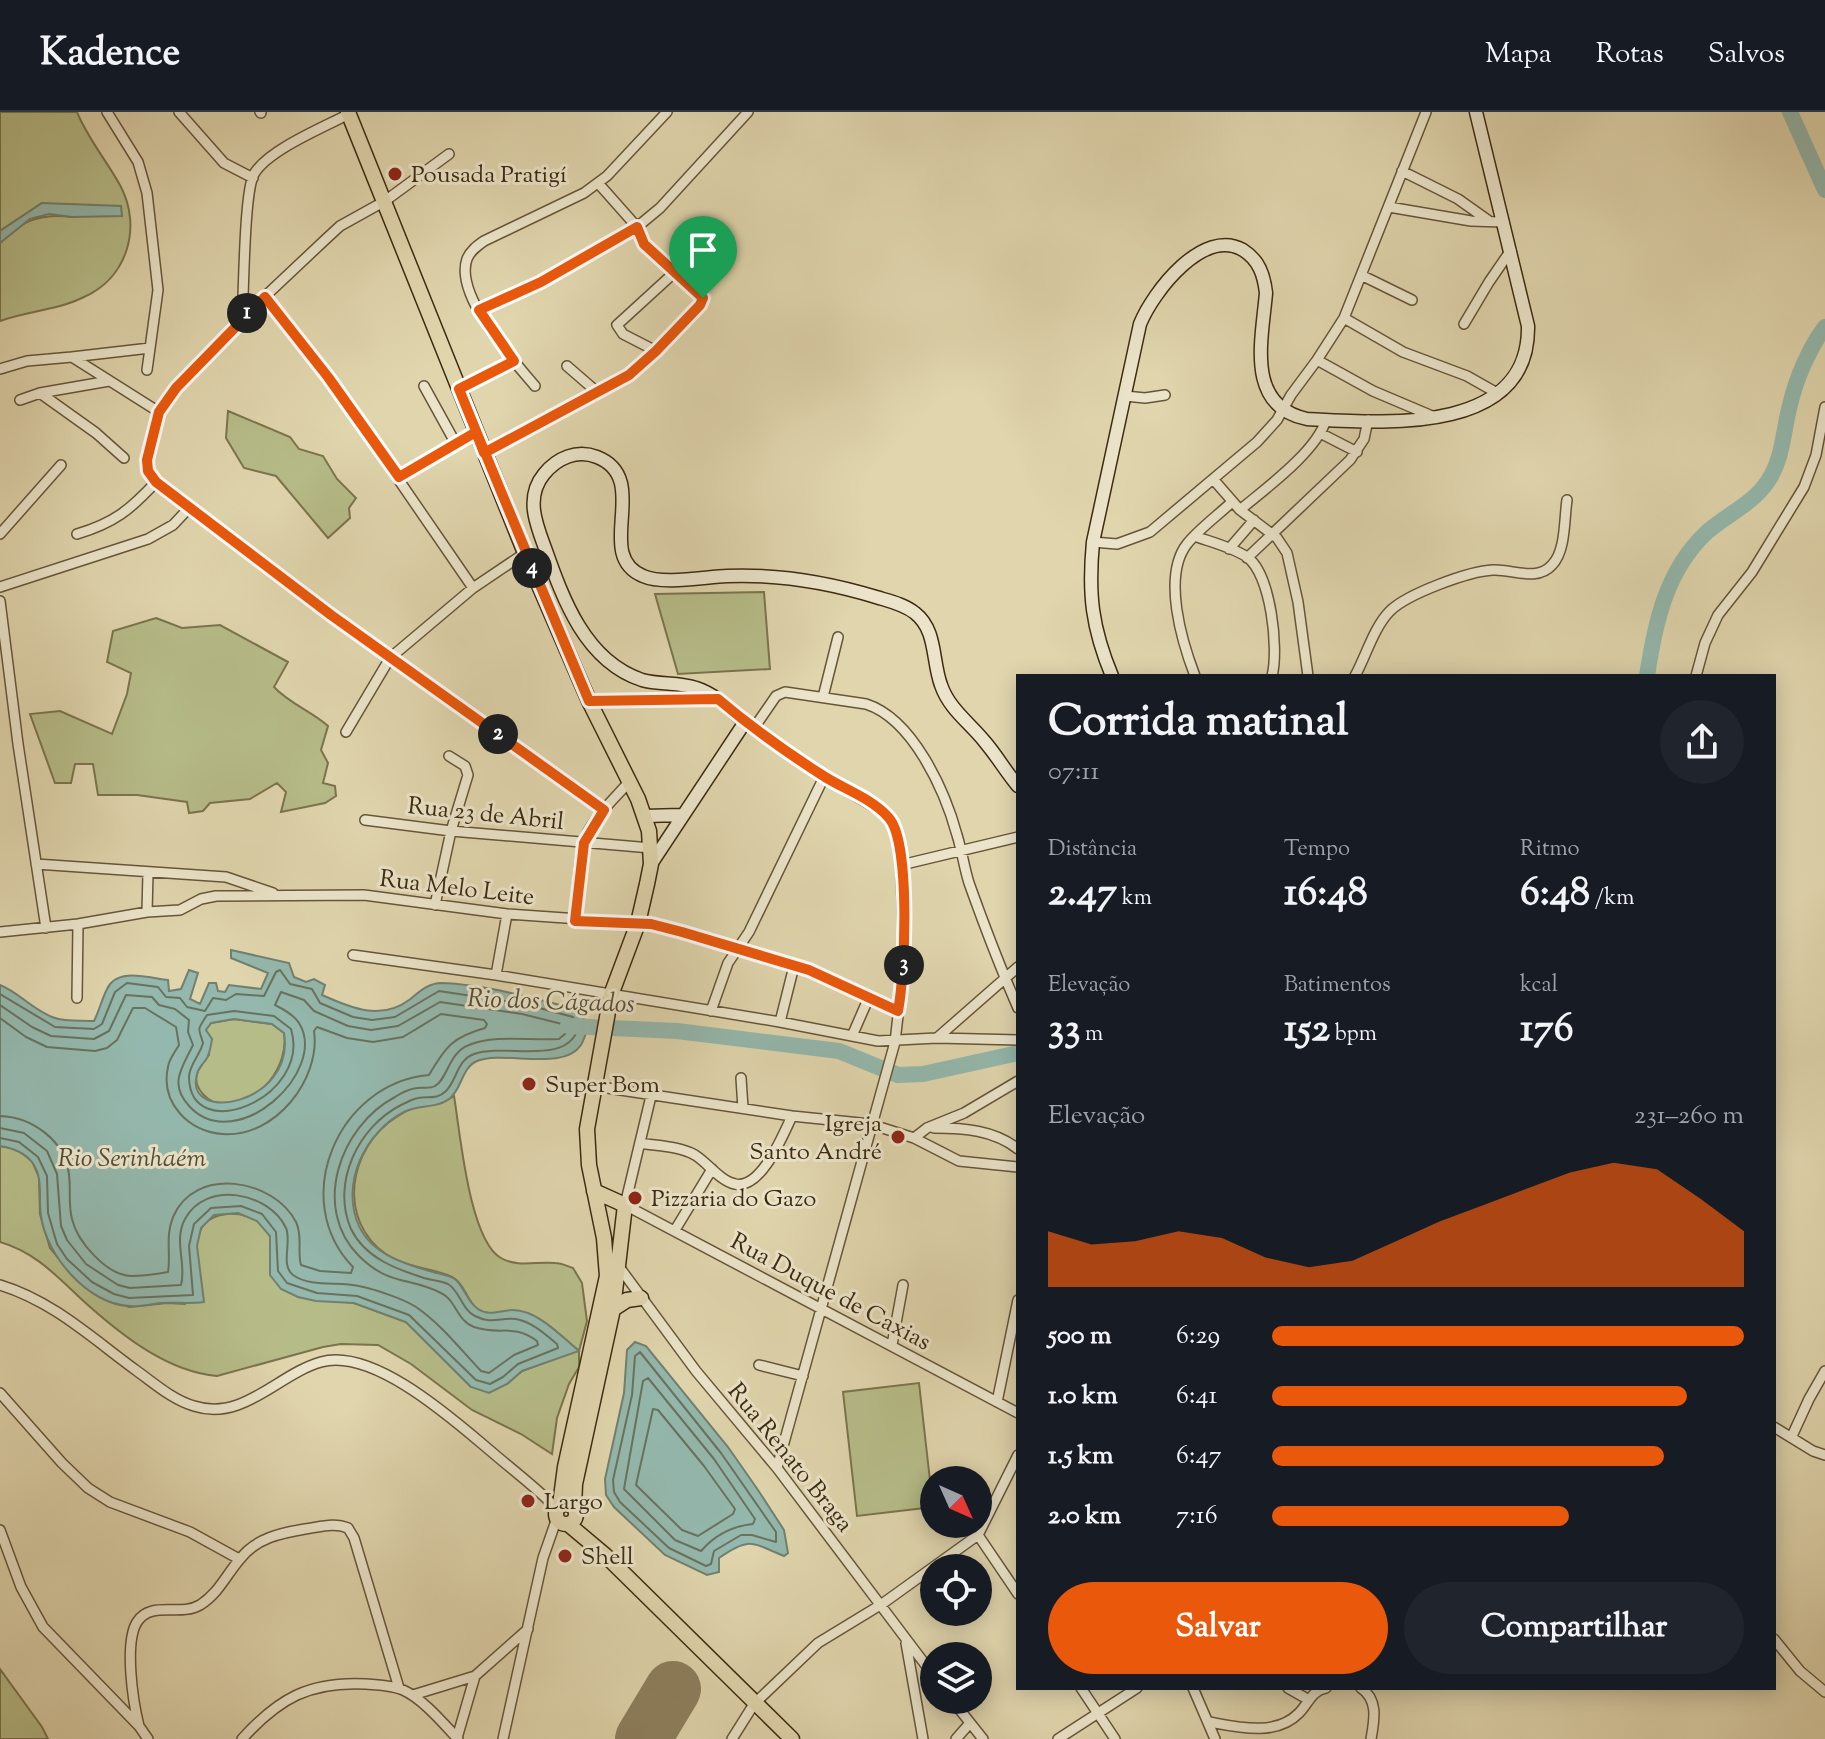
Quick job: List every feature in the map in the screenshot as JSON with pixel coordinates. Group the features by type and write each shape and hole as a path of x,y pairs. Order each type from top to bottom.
{"main road":[{"path":"1111,674 1093,622 1090,576 1093,542 1140,324 1156,292 1189,261 1212,247 1230,245 1248,254 1261,269 1266,293 1262,380 1266,391 1294,417 1326,420 1435,418 1462,412 1497,393 1517,372 1523,361 1528,336 1526,314 1511,250 1497,222 1476,112"},
{"path":"348,113 525,553 589,701 645,816 651,848 651,864 638,923 611,998 587,1129 587,1148 604,1238 607,1276 565,1467 565,1512 792,1739"},
{"path":"651,864 681,815 749,725 718,699 695,687 651,682 629,675 606,659 577,624 560,592 533,513 535,490 540,479 560,460 573,455 594,455 617,472 623,491 621,537 624,558 644,577 797,579 863,593 897,603 917,614 930,634 940,685 946,697 1016,783"},
{"path":"645,816 681,815"},
{"path":"565,1512 575,1484 613,1309 625,1205 594,1191"},
{"path":"613,1309 627,1300 641,1298"}],"street":[{"path":"107,112 138,162 147,193 157,272 156,312 147,370"},
{"path":"179,112 224,163 253,178"},
{"path":"535,386 479,310 466,277 465,267 470,252 484,241 584,193 598,183 667,112"},
{"path":"479,310 541,282 637,227 660,208 748,112"},
{"path":"1093,542 1117,544 1141,537 1269,430 1344,318 1426,112"},
{"path":"242,318 253,178 257,170 280,151 348,113"},
{"path":"449,154 385,201 340,226 242,318 176,388 159,412 147,460 148,471 156,482 390,658 604,810"},
{"path":"1402,171 1497,222"},
{"path":"484,453 629,375 703,300 644,244 637,227 598,183"},
{"path":"1389,207 1497,222"},
{"path":"1464,324 1511,250"},
{"path":"656,351 619,331 617,325 675,272"},
{"path":"1363,276 1412,300"},
{"path":"265,297 328,377 473,588"},
{"path":"1344,318 1403,352 1467,376 1497,393"},
{"path":"0,369 27,361 150,348"},
{"path":"72,357 159,412"},
{"path":"1317,360 1373,391 1435,418"},
{"path":"459,389 514,361"},
{"path":"567,366 597,392"},
{"path":"20,400 40,393 109,381"},
{"path":"424,386 456,444"},
{"path":"40,393 96,433 124,458"},
{"path":"1125,396 1145,398 1165,395"},
{"path":"1697,674 1705,643 1718,615 1752,572 1804,487 1816,455 1825,407"},
{"path":"1240,510 1303,453 1320,433 1326,420"},
{"path":"1247,558 1357,452 1368,420"},
{"path":"399,477 476,432"},
{"path":"1320,433 1357,452"},
{"path":"0,534 61,465"},
{"path":"1213,479 1240,510 1282,545 1291,566 1308,674"},
{"path":"77,534 115,521 156,482"},
{"path":"1356,674 1384,619 1398,604 1471,574 1496,569 1538,573 1552,565 1559,554 1567,500"},
{"path":"1195,674 1174,589 1180,555 1194,536 1232,502"},
{"path":"0,587 148,539 173,525 190,507"},
{"path":"1229,549 1254,520"},
{"path":"1194,536 1247,558 1262,583 1272,624 1275,657 1272,674"},
{"path":"346,732 390,658 473,588 525,553"},
{"path":"0,601 46,928"},
{"path":"823,697 838,637"},
{"path":"777,1468 892,1054 904,963 901,865 896,831 889,818 873,805 824,777 749,725 782,692 878,708 896,723 927,763 952,817 968,879 1016,1004"},
{"path":"589,701 718,699"},
{"path":"435,905 451,831 468,775 465,766 449,756"},
{"path":"711,1011 725,970 749,932 824,777"},
{"path":"575,921 584,843 604,810 629,782"},
{"name":"Rua 23 de Abril","path":"365,820 451,831 651,848"},
{"path":"901,865 1016,837"},
{"path":"36,864 226,877 276,894"},
{"path":"147,912 148,873"},
{"name":"Rua Melo Leite","path":"0,932 180,910 207,897 364,895 575,921 638,923 682,932 831,978 898,1011"},
{"path":"496,975 507,914"},
{"path":"77,998 78,924"},
{"path":"353,955 496,975 611,998 711,1011 895,1042 937,1038 1016,1040"},
{"path":"780,1022 794,966"},
{"path":"937,1038 1016,969"},
{"path":"852,1036 869,997"},
{"path":"741,1078 743,1108"},
{"path":"595,1079 651,1096 792,1116 872,1121 959,1161 1016,1167"},
{"path":"914,1138 927,1128 974,1108 1016,1082"},
{"path":"625,1205 651,1096"},
{"path":"640,1143 688,1152 735,1184 750,1181 761,1171 774,1153 792,1116"},
{"path":"927,1128 990,1133 1016,1148"},
{"path":"675,1230 712,1169"},
{"name":"Rua Duque de Caxias","path":"625,1205 1016,1412"},
{"name":"Rua Renato Braga","path":"617,1264 696,1371 777,1468 920,1658"},
{"path":"0,1285 24,1292 48,1305 183,1403 196,1407 211,1410 248,1401 322,1362 338,1360 378,1372 432,1403 565,1512 543,1558 503,1739"},
{"path":"892,1345 903,1285"},
{"path":"997,1402 1016,1310"},
{"path":"759,1365 803,1376"},
{"path":"1792,1436 1825,1371"},
{"path":"0,1393 88,1488 110,1502 190,1532 239,1559"},
{"path":"1776,1428 1825,1455"},
{"path":"992,1507 1016,1459"},
{"path":"139,1726 131,1656 135,1624 143,1614 154,1610 190,1610 219,1589 239,1559 268,1537 334,1524 348,1528 356,1544 399,1688"},
{"path":"0,1530 21,1587 43,1627 148,1739"},
{"path":"732,1739 754,1704 818,1643 882,1604 974,1538"},
{"path":"980,1538 1016,1591"},
{"path":"413,1695 475,1676 528,1629"},
{"path":"906,1639 923,1739"},
{"path":"1776,1641 1800,1671 1825,1692"},
{"path":"242,1739 277,1707 300,1693 334,1683 399,1688 413,1695 457,1738 475,1676"},
{"path":"1082,1690 1115,1739"},
{"path":"1058,1739 1134,1690"},
{"path":"1194,1690 1215,1739"},
{"path":"1292,1690 1309,1700"},
{"path":"1209,1722 1272,1727 1292,1720 1318,1690"},
{"path":"1363,1690 1371,1697 1374,1709 1371,1739"},
{"path":"963,1714 983,1739"},
{"path":"956,1739 970,1723"}],"green space":[{"path":"0,112 77,112 121,187 130,219 130,235 120,265 99,288 64,305 0,321 0,243 33,220 51,216 72,217 42,203 0,231"},
{"path":"228,411 290,437 299,449 323,456 337,479 356,498 349,508 350,518 328,538 276,476 244,468 226,438"},
{"path":"764,592 770,669 678,674 655,594"},
{"path":"156,618 182,628 220,625 288,662 274,687 328,726 321,750 328,763 323,783 335,786 336,796 325,803 281,812 286,792 277,783 250,799 210,803 203,811 189,813 187,802 137,795 98,795 93,764 75,764 71,783 55,783 30,714 60,711 112,734 127,694 131,673 107,662 113,631"},
{"path":"234,1019 272,1024 284,1033 282,1058 277,1070 261,1090 239,1102 220,1104 203,1094 196,1077 209,1055 205,1030 211,1023"},
{"path":"454,1096 468,1183 481,1230 490,1247 501,1258 514,1263 557,1263 573,1268 582,1283 587,1321 579,1351 579,1367 569,1384 557,1418 552,1454 521,1434 472,1410 411,1364 378,1345 323,1347 217,1376 182,1368 148,1351 117,1329 37,1260 0,1242 0,1146 16,1149 32,1161 39,1177 40,1214 50,1248 74,1277 88,1288 129,1307 185,1304 203,1226 219,1216 239,1214 265,1228 271,1241 270,1274 298,1297 354,1303 406,1322 471,1387 507,1384 522,1371 578,1350 536,1317 522,1312 482,1311 473,1305 454,1278 396,1260 378,1248 365,1232 357,1214 354,1195 356,1175 362,1156 373,1138 407,1110 439,1104"},
{"path":"919,1383 928,1466 920,1466 920,1509 857,1516 843,1392"},
{"path":"0,1669 42,1727 48,1739 0,1739"}],"water":[{"path":"42,203 121,206 122,216 49,214 30,219 0,243 0,231"},
{"name":"Rio Serinhaém","path":"231,950 289,963 294,977 306,982 314,979 325,985 322,995 366,1010 388,1010 441,983 492,989 579,1010 588,1027 581,1045 572,1053 547,1059 488,1058 477,1061 468,1069 449,1099 404,1112 390,1121 378,1132 360,1161 353,1193 359,1226 381,1251 401,1262 454,1278 471,1303 482,1311 513,1310 531,1314 579,1351 522,1371 507,1384 489,1393 471,1387 406,1322 354,1303 316,1301 281,1289 270,1275 270,1236 257,1221 238,1213 214,1215 201,1228 197,1246 204,1302 134,1306 114,1303 99,1297 72,1275 60,1261 45,1231 36,1168 22,1153 0,1146 0,985 55,1018 94,1021 112,982 126,976 168,980 169,991 181,989 189,970 198,973 190,999 200,1004 209,983 216,983 218,991 225,992 229,985 261,989 268,973 231,958","holes":["234,1019 272,1024 284,1033 283,1058 274,1077 258,1091 240,1100 222,1102 206,1099 197,1090 197,1074 210,1051 212,1039 206,1030 211,1023"]},
{"path":"635,1342 646,1346 728,1447 758,1490 784,1530 788,1553 784,1556 758,1545 745,1544 719,1558 719,1572 707,1575 665,1555 614,1507 606,1495 605,1479 624,1393 627,1350"}],"waterway":[{"name":"Rio dos Cágados","path":"1790,112 1825,190"},
{"name":"Rio dos Cágados","path":"1647,674 1654,636 1672,580 1681,563 1707,532 1747,503 1768,481 1780,454 1799,374 1825,327"},
{"name":"Rio dos Cágados","path":"568,1026 677,1031 839,1051 898,1075 923,1074 1016,1053"}],"runway":[{"path":"643,1739 673,1689"}],"place":[{"name":"Pousada Pratigí","path":"395,174"},
{"name":"Super Bom","path":"529,1084"},
{"name":"Igreja Santo André","path":"898,1137"},
{"name":"Pizzaria do Gazo","path":"635,1198"},
{"name":"Largo","path":"528,1501"},
{"name":"Shell","path":"565,1556"}],"route":[{"path":"703,298 644,244 637,227 541,282 479,310 514,361 459,389 476,432 484,453 523,548 589,701 718,699 745,722 824,777 883,812 893,824 901,865 904,963 898,1011 831,978 682,932 651,924 575,921 584,843 604,810 331,615 156,482 148,471 149,448 159,412 176,388 265,297 303,343 399,477 476,432 484,453 629,375 656,351 702,303 703,298"}]}
